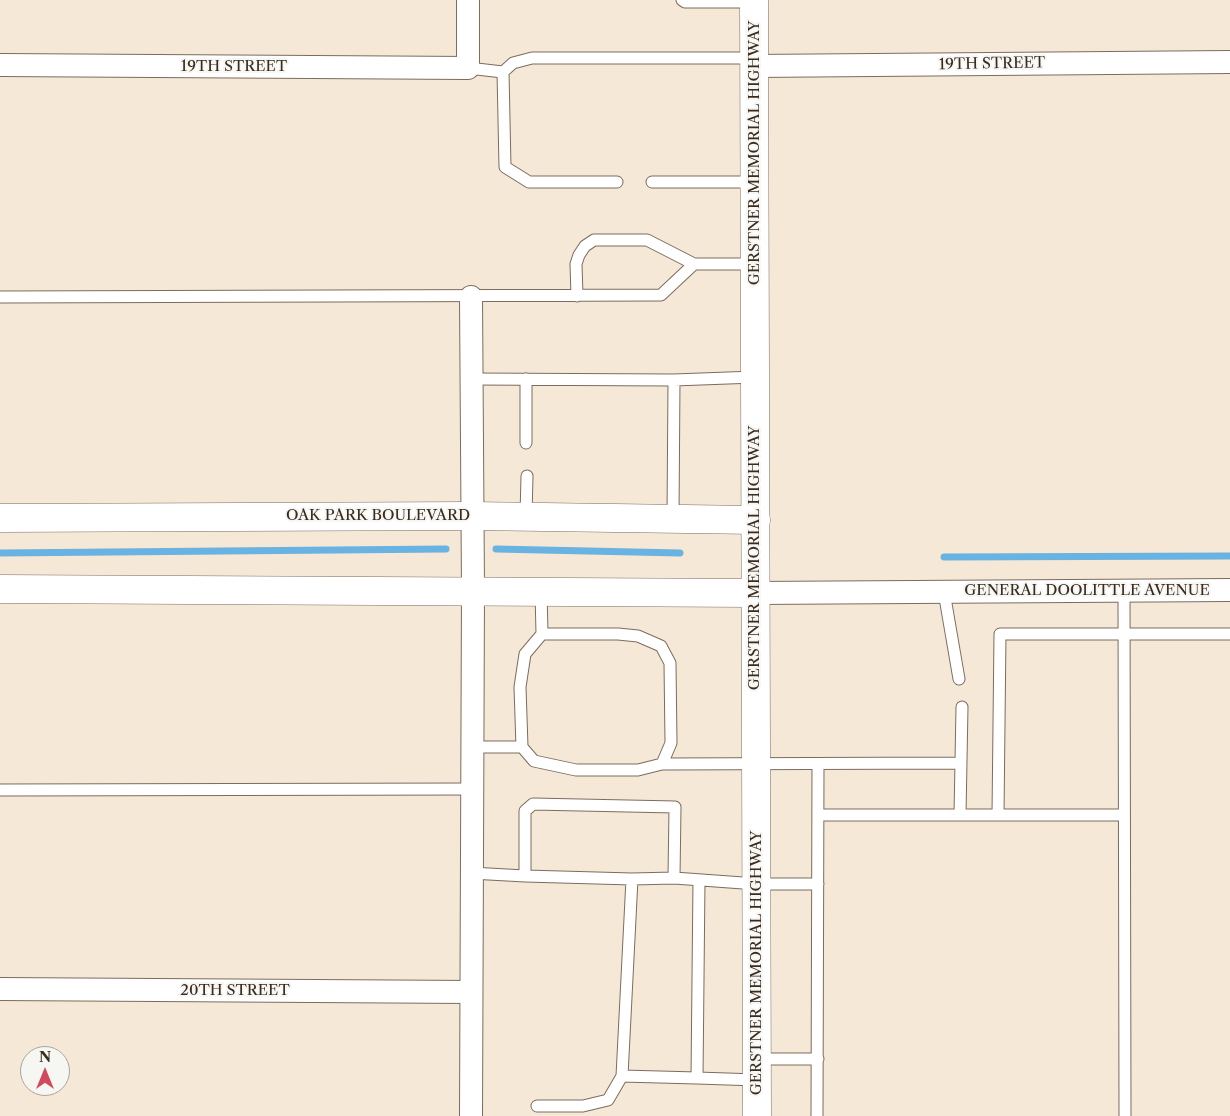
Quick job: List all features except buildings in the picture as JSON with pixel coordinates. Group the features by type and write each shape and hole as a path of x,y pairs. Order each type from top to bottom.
{"street":[{"path":"468,0 468,68"},
{"name":"GERSTNER MEMORIAL HIGHWAY","path":"754,1 758,1116"},
{"name":"19TH STREET","path":"754,62 1230,62"},
{"name":"19TH STREET","path":"0,66 468,68"},
{"path":"471,297 473,590 471,1116"},
{"name":"OAK PARK BOULEVARD","path":"0,518 526,516 756,520"},
{"path":"0,589 473,590 755,593"},
{"name":"GENERAL DOOLITTLE AVENUE","path":"755,593 1230,590"},
{"name":"20TH STREET","path":"0,989 470,992"}],"lane":[{"path":"682,0 685,2 754,1"},
{"path":"468,68 503,72 514,63 532,58 754,62"},
{"path":"503,72 505,167 529,182 617,182"},
{"path":"652,182 754,182"},
{"path":"576,296 576,264 578,255 585,246 594,240 647,240 694,264 755,264"},
{"path":"0,297 662,295 694,264"},
{"path":"472,379 674,380 755,377"},
{"path":"526,379 526,443"},
{"path":"673,518 674,380"},
{"path":"526,516 527,476"},
{"path":"541,591 542,634 525,654 520,687 522,747 534,761 576,770 638,770 662,764 960,763"},
{"path":"1124,591 1125,1116"},
{"path":"944,592 959,680"},
{"path":"542,634 618,634 638,636 661,646 670,663 671,743 662,764"},
{"path":"998,814 1000,634 1230,634"},
{"path":"960,814 962,707"},
{"path":"472,747 522,747"},
{"path":"817,1116 818,764"},
{"path":"0,790 472,789"},
{"path":"525,876 525,812 533,804 543,804 675,807 674,878"},
{"path":"818,814 1124,814"},
{"path":"471,873 632,879 674,878 757,884 818,884"},
{"path":"537,1106 583,1106 608,1100 622,1076 632,879"},
{"path":"697,1078 699,880"},
{"path":"622,1076 697,1078 818,1059"}],"waterway":[{"path":"0,553 446,549"},
{"path":"496,549 680,553"},
{"path":"944,557 1230,556"}]}
